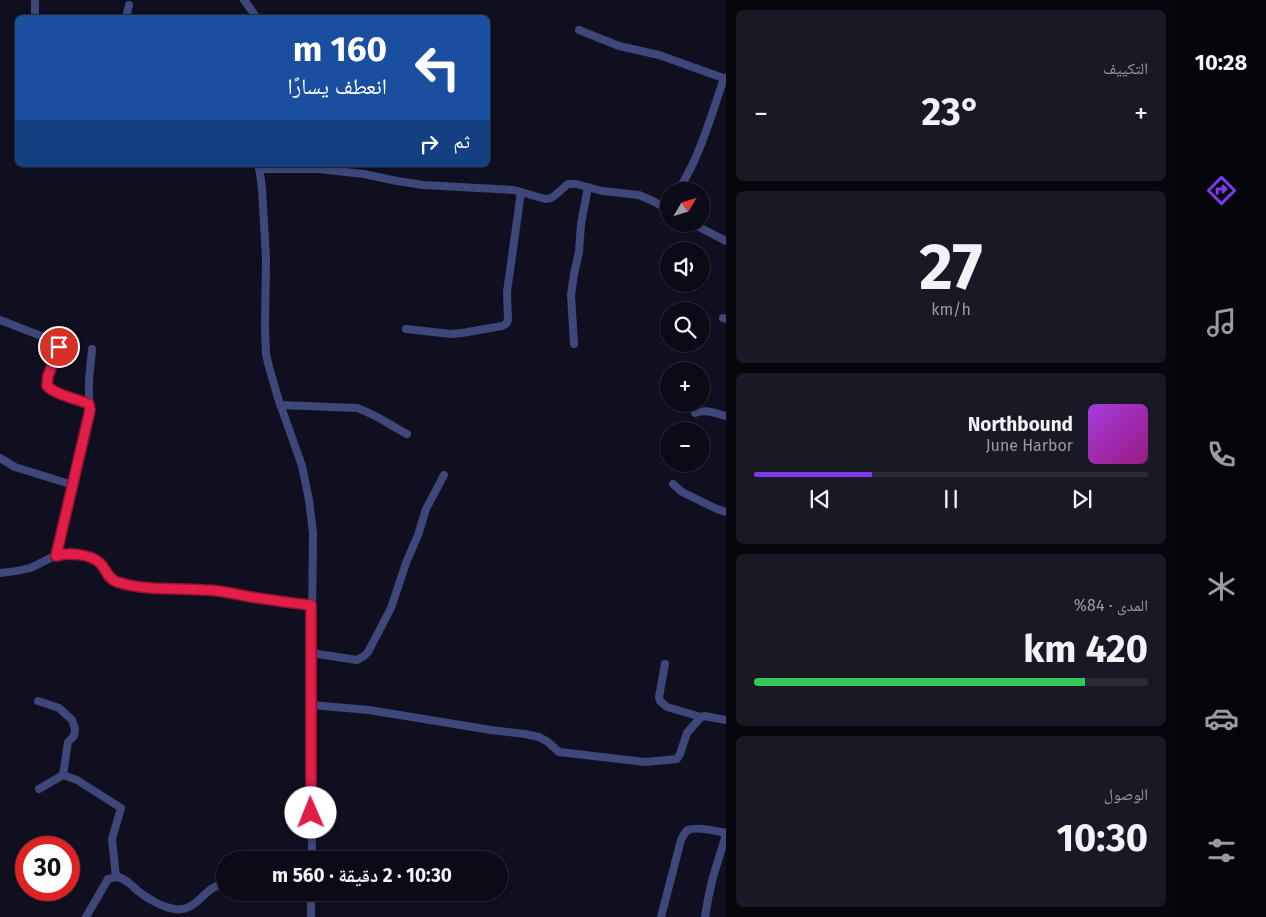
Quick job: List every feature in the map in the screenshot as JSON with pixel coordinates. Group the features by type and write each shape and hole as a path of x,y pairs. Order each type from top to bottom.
{"street":[{"path":"35,0 35,15"},
{"path":"244,0 255,15"},
{"path":"127,15 129,5"},
{"path":"580,30 619,46 659,55 725,78 698,154 683,182"},
{"path":"312,851 310,705 312,533 309,500 302,466 280,405 269,367 265,340 266,258 259,167 319,169 364,174 423,185 503,189 545,199 550,198 568,184 576,184 602,191 639,194 660,204"},
{"path":"574,344 571,295 588,187"},
{"path":"406,330 451,334 494,328 506,324 508,320 507,292 521,192"},
{"path":"708,232 726,241"},
{"path":"0,320 57,343 59,347 48,376 48,389 89,404"},
{"path":"56,556 90,418 89,384 92,349"},
{"path":"280,405 358,408 380,418 406,434"},
{"path":"695,413 709,411 726,416"},
{"path":"0,458 15,467 73,485"},
{"path":"311,653 357,660 368,652 391,608 426,509 444,474"},
{"path":"673,484 682,492 726,512"},
{"path":"0,573 29,568 56,556 70,553 90,557 101,564 108,576 117,582 158,589 217,591 311,605"},
{"path":"665,664 659,697 660,702 667,707 701,717 726,720"},
{"path":"38,701 59,708 72,720 75,729 74,736 68,742 63,775"},
{"path":"310,705 369,710 525,734 548,742 559,752 645,762 677,759 687,733 701,717"},
{"path":"39,789 63,775 77,780 121,808 112,839 116,877"},
{"path":"661,917 681,840 686,832 691,829 702,829 726,834 713,878 706,917"},
{"path":"86,917 108,879 116,877 123,879 158,905 183,910 193,906 216,886"},
{"path":"311,901 311,917"}],"route":[{"path":"59,347 48,376 48,389 89,404 90,418 56,556 70,553 90,557 101,564 108,576 117,582 142,587 217,591 311,605 311,813"}]}
